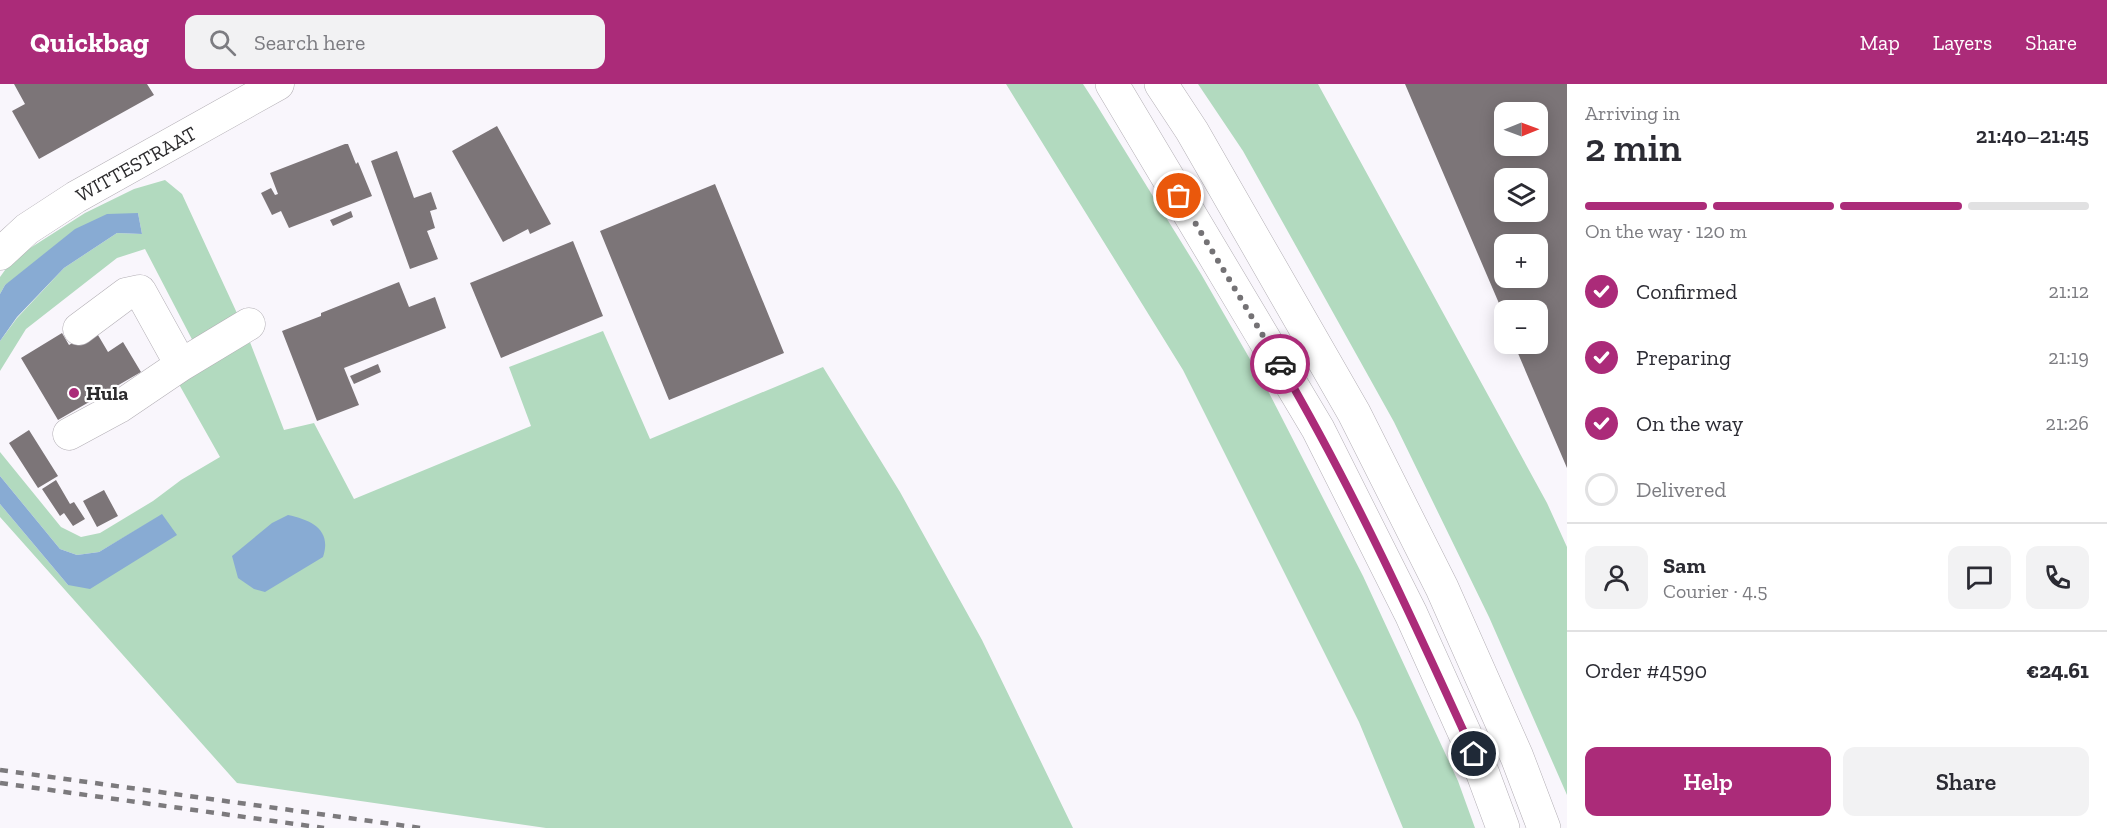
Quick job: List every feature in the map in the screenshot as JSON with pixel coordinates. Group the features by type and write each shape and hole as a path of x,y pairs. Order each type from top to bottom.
{"highway":[{"path":"1112,84 1318,429 1411,614 1483,774 1503,828"},
{"path":"1161,84 1192,131 1354,413 1442,588 1517,756 1544,828"}],"street":[{"name":"WITTESTRAAT","path":"0,254 27,229 76,197 278,84"},
{"path":"79,328 126,294 140,291 182,365"},
{"path":"69,434 119,407 249,324"}],"green space":[{"path":"1006,84 1083,84 1096,104 1201,274 1266,387 1363,576 1458,781 1475,828 1403,828 1359,722 1183,370"},
{"path":"1198,84 1318,84 1547,503 1567,547 1567,795 1489,617 1394,422 1243,151"},
{"path":"165,180 182,194 248,337 284,430 314,423 354,499 531,426 509,367 603,331 650,439 823,367 900,492 982,640 1073,828 546,828 237,783 0,517 0,504 68,585 162,515 99,552 77,555 60,549 0,476 0,452 61,527 81,537 100,533 220,457 176,379 196,347 145,249 117,258 26,329 0,371 0,341 17,318 64,268 117,233 142,234 138,213 5,285 0,294 0,277 13,259 85,213 134,189"}],"water":[{"path":"138,213 142,234 117,233 64,268 17,317 0,341 0,294 5,285 75,229 107,214"},
{"path":"0,476 60,549 77,555 99,552 162,514 177,535 90,589 68,585 0,504"},
{"path":"288,515 312,523 318,528 325,540 323,557 265,592 254,589 238,578 232,556 272,523"}],"building":[{"path":"14,84 147,84 154,95 39,159 12,111 25,104"},
{"path":"1405,84 1567,84 1567,468 1518,354 1548,354 1548,300 1498,300"},
{"path":"497,126 551,224 530,234 528,229 503,242 452,151"},
{"path":"348,144 356,164 358,162 372,196 289,228 281,211 272,215 261,193 271,188 275,195 278,194 270,173"},
{"path":"397,151 414,198 431,192 437,209 430,211 435,228 427,231 438,259 410,269 371,161"},
{"path":"715,184 784,353 669,400 600,231"},
{"path":"351,211 353,217 333,226 330,220"},
{"path":"573,241 603,316 501,358 470,283"},
{"path":"399,282 409,307 435,297 446,328 344,368 359,405 317,421 282,331"},
{"name":"Hula","path":"95,330 108,352 123,342 141,372 58,420 21,358 62,333 69,345"},
{"path":"378,364 381,372 354,384 350,376"},
{"path":"29,430 58,476 38,488 9,443"},
{"path":"56,480 70,504 74,502 85,519 73,526 64,513 60,516 42,489"},
{"path":"104,490 118,516 97,527 83,501"}],"railway":[{"path":"0,770 421,828"},
{"path":"0,783 324,828"}],"way so far":[{"path":"1179,196 1280,364"}],"place":[{"name":"Hula","path":"74,393"}],"route":[{"path":"1280,364 1318,429 1411,614 1474,754"}]}
